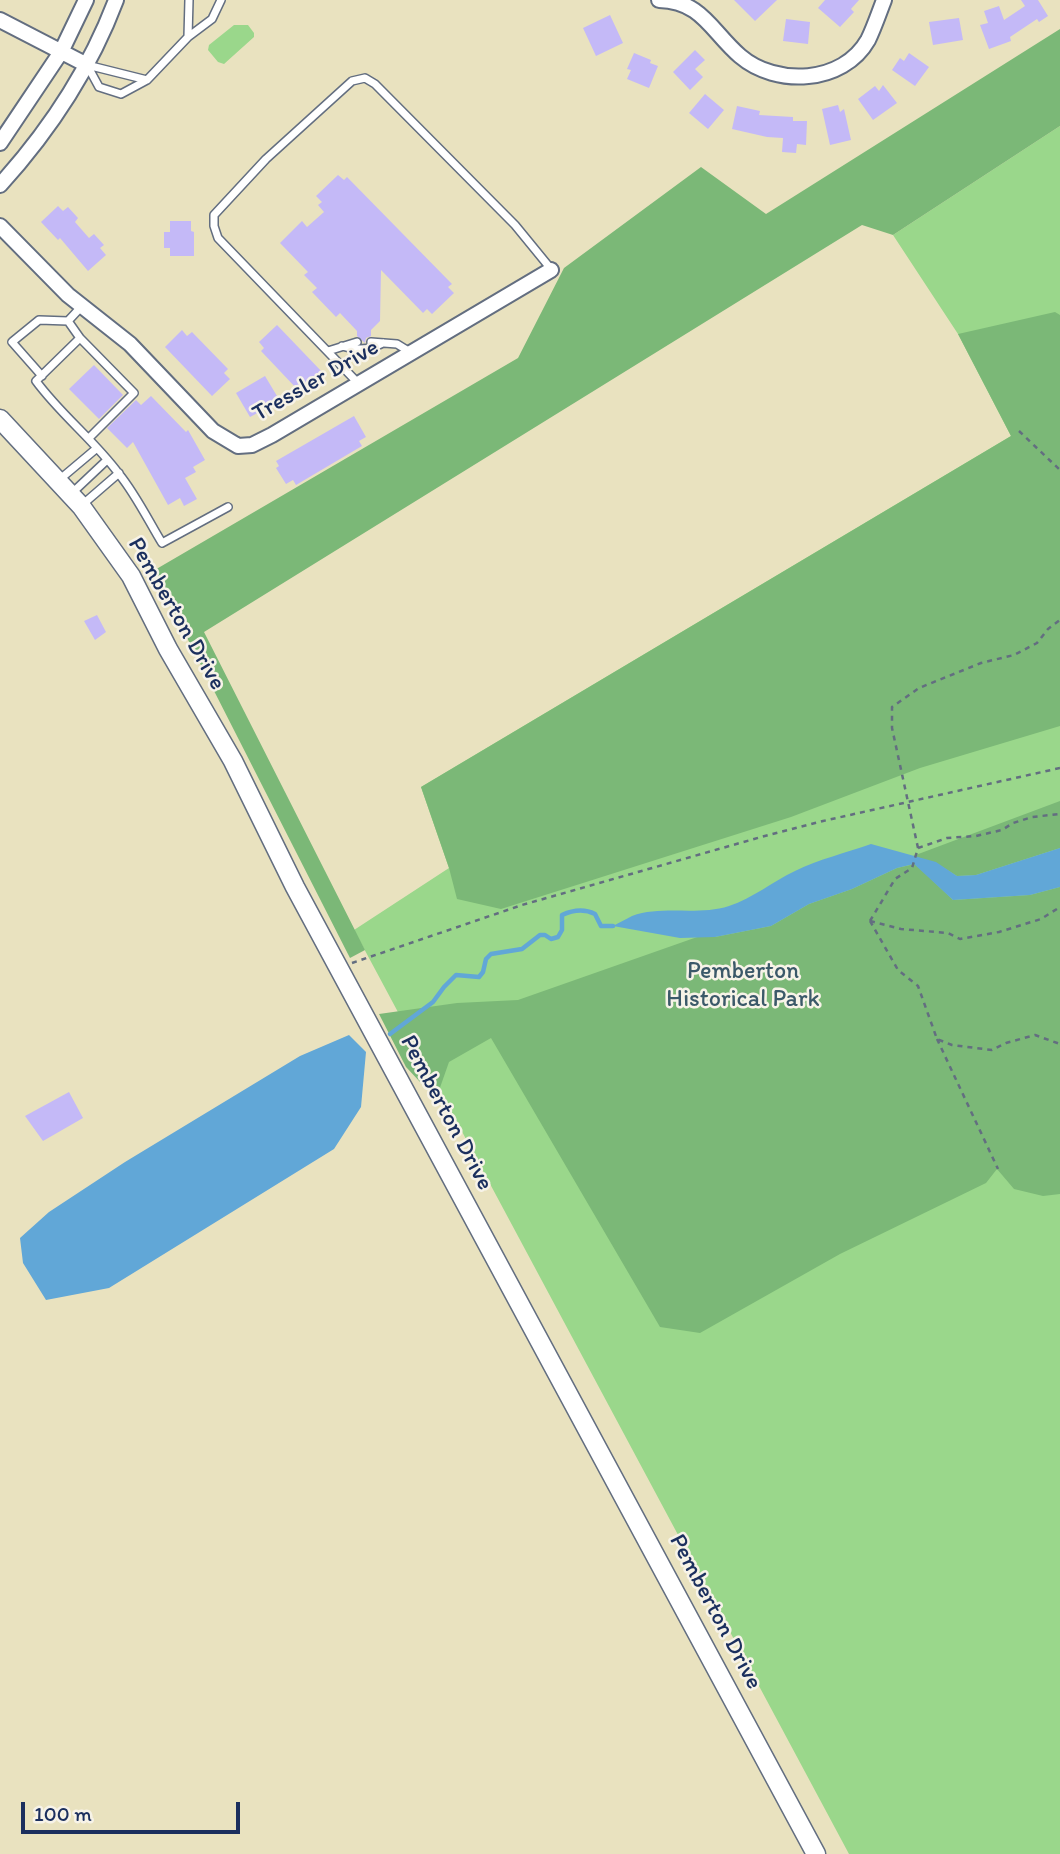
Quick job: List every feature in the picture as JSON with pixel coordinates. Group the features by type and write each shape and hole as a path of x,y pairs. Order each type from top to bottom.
{"street":[{"path":"0,143 61,52 86,0"},
{"path":"0,185 54,120 87,65 116,0"},
{"path":"659,1 676,1 703,15 741,57 764,70 789,76 813,77 831,72 845,64 867,42 884,0"},
{"path":"0,20 87,65"},
{"name":"Tressler Drive","path":"0,226 47,275 130,344 214,431 227,442 238,446 252,445 272,435 551,270"},
{"name":"Pemberton Drive","path":"0,419 71,493 131,576 168,649 233,761 295,887 816,1854"}],"lane":[{"path":"188,37 189,0"},
{"path":"87,65 99,87 121,94 148,80 188,37 212,19 221,0"},
{"path":"87,65 148,80"},
{"path":"358,383 218,238 214,226 214,215 266,159 352,81 365,79 375,84 515,225 551,270"},
{"path":"42,376 12,342 39,320 68,321 82,306"},
{"path":"68,321 80,338 134,393 89,438"},
{"path":"80,338 36,381 51,401 89,438 119,473 162,543 228,507"},
{"path":"328,351 357,342"},
{"path":"370,342 397,344 410,352"},
{"path":"342,346 351,349 372,348 383,343"},
{"path":"71,493 97,449"},
{"path":"71,493 107,460"},
{"path":"71,493 119,473"}],"path":[{"path":"1019,431 1060,470"},
{"path":"870,921 895,879 912,868 918,848 892,728 892,707 919,688 981,663 1014,655 1026,649 1037,643 1048,629 1060,620"},
{"path":"339,968 522,905 632,873 811,824 1060,768"},
{"path":"918,848 947,838 1002,830 1032,817 1060,814"},
{"path":"870,921 901,929 948,933 960,939 999,932 1041,919 1060,907"},
{"path":"870,921 898,970 918,986 937,1039 998,1169"},
{"path":"937,1039 952,1045 992,1050 1035,1035 1060,1044"}],"green space":[{"path":"234,25 248,25 254,37 224,64 218,62 208,50 209,45"},
{"path":"1060,29 1060,126 893,235 862,225 204,632 365,950 350,958 153,571 518,358 564,268 701,167 766,214"},
{"name":"Pemberton Historical Park","path":"1060,126 1060,1854 849,1854 354,930 449,868 421,787 1011,436 958,334 893,235"},
{"path":"1055,312 1060,315 1060,726 920,768 791,817 501,909 457,899 421,787 1011,436 958,334"},
{"path":"1060,801 1060,848 976,875 957,876 936,863 913,856"},
{"path":"915,864 953,900 1030,895 1060,887 1060,1194 1043,1196 1014,1189 997,1169 986,1183 840,1254 700,1333 660,1327 491,1038 449,1062 436,1099 406,1067 379,1014 457,1003 518,1000 700,936 715,937 771,926 809,904 852,889 897,868"}],"water":[{"path":"871,844 936,862 957,876 976,875 1060,848 1060,887 1030,895 953,900 914,864 897,868 852,889 809,904 771,926 715,937 680,938 613,926 632,916 655,911 705,910 729,906 804,867"},
{"path":"349,1035 366,1052 361,1107 334,1149 109,1288 46,1300 23,1263 20,1238 49,1212 125,1162 300,1056"}],"building":[{"path":"734,0 777,0 755,21"},
{"path":"825,0 859,0 851,9 854,12 840,27 818,8"},
{"path":"1021,0 1038,0 1048,16 1039,22 1037,19 1010,37 1011,41 989,49 980,25 988,23 984,11 999,6 1004,20 1025,6"},
{"path":"610,15 623,43 596,56 583,28"},
{"path":"959,18 963,40 933,45 929,22"},
{"path":"786,19 810,22 808,44 783,41"},
{"path":"695,50 705,60 695,69 703,77 690,90 673,72"},
{"path":"634,53 658,66 649,88 627,79 631,70 627,69"},
{"path":"909,53 929,67 915,86 892,70 900,58 904,61"},
{"path":"883,85 897,103 873,120 858,99 875,86 879,91"},
{"path":"705,94 724,110 708,129 689,113"},
{"path":"838,105 840,112 844,109 851,140 830,145 822,109"},
{"path":"737,106 760,111 759,115 793,117 793,121 807,121 806,145 797,144 796,153 782,152 783,138 732,129"},
{"path":"338,175 344,180 347,177 452,284 448,287 454,293 432,314 427,309 423,313 381,270 380,321 371,330 371,336 366,338 365,343 340,313 336,317 312,292 317,288 304,275 308,272 280,243 302,221 307,227 324,212 318,205 322,202 316,196"},
{"path":"58,206 63,211 68,207 78,218 75,222 89,238 94,234 104,245 100,248 106,255 88,271 60,238 58,240 41,222"},
{"path":"170,221 191,221 194,256 170,256 170,248 164,248 164,232 170,232"},
{"path":"277,325 324,374 306,391 301,385 297,389 261,351 264,348 259,342"},
{"path":"182,330 187,336 192,332 228,369 224,373 230,379 212,396 165,347"},
{"path":"94,365 123,395 99,419 69,389"},
{"path":"265,376 280,401 250,417 236,393"},
{"path":"151,396 186,432 188,430 205,460 193,467 196,472 185,478 197,499 184,506 180,498 168,505 133,442 127,448 107,428 136,400 141,405"},
{"path":"354,416 366,437 359,441 362,446 296,485 293,480 286,484 276,468 279,466 276,461"},
{"path":"97,615 106,632 95,640 84,621"},
{"path":"69,1092 83,1118 43,1141 25,1116"}],"waterway":[{"path":"390,1034 433,1002 456,975 479,977 486,959 491,954 522,949 540,935 551,939 558,937 562,930 562,915 587,911 595,914 601,926 613,926"}]}
